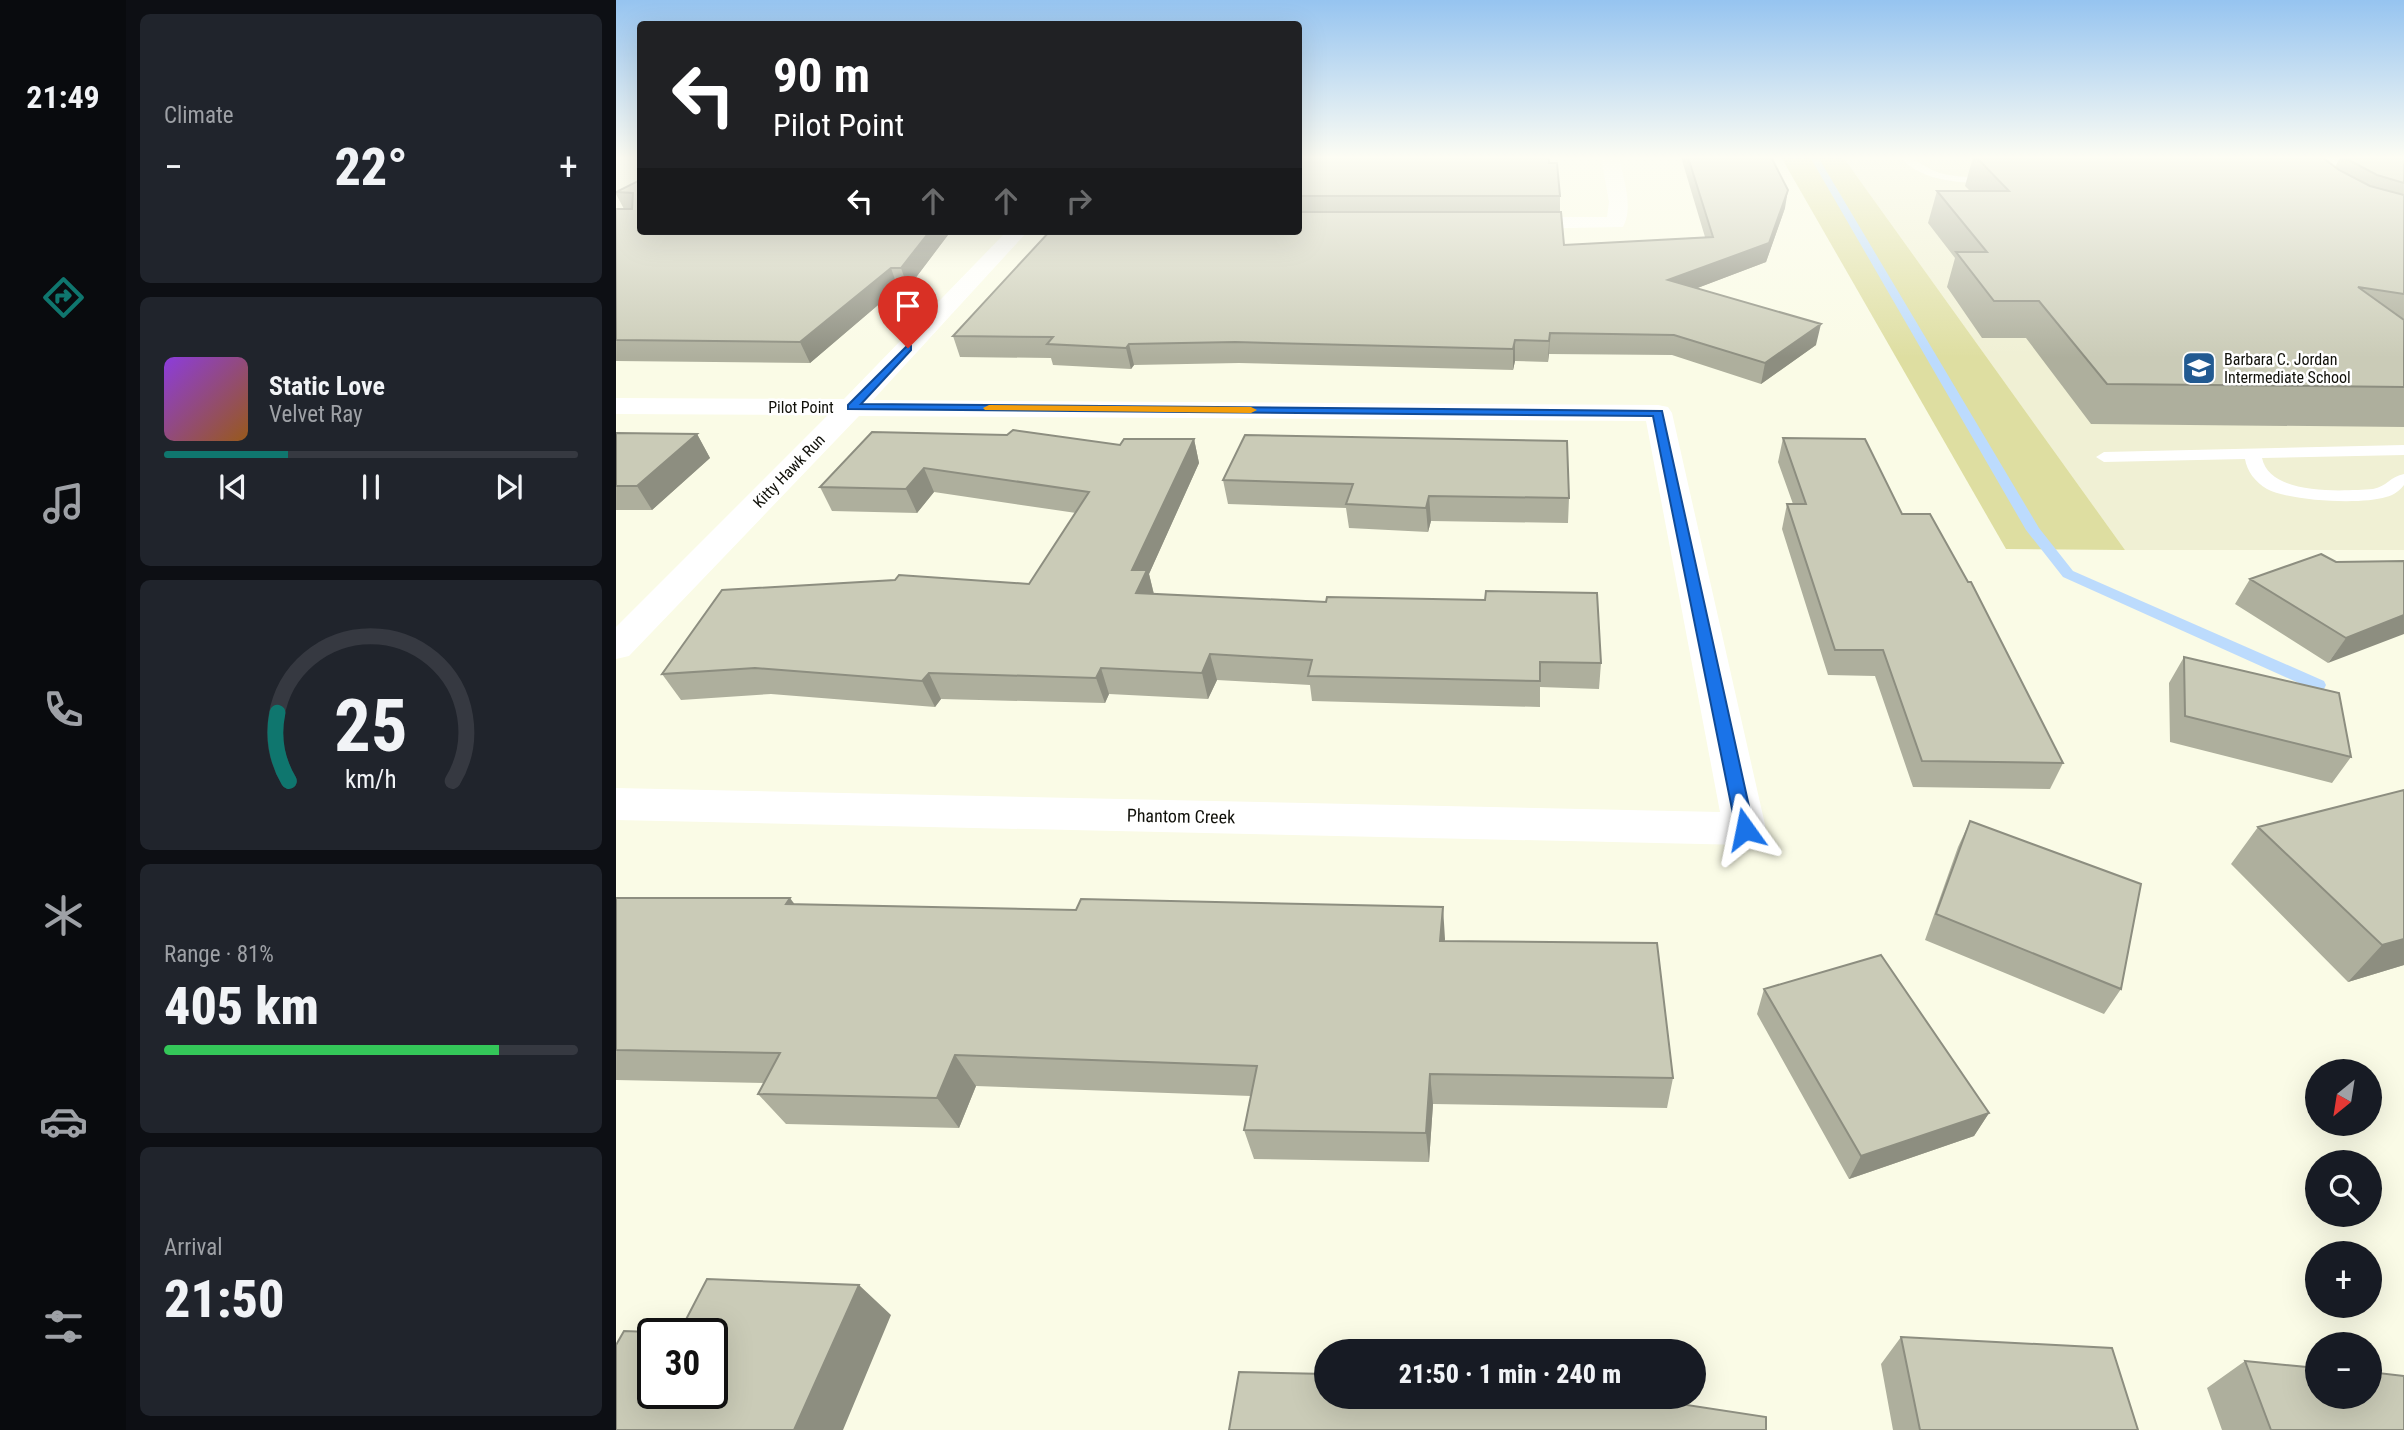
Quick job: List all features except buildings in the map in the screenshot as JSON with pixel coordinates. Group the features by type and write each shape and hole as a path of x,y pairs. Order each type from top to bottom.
{"street":[{"name":"Kitty Hawk Run","path":"616,648 852,407 1014,235"},
{"name":"Pilot Point","path":"616,406 1658,413 1745,829"},
{"name":"Phantom Creek","path":"616,804 1745,829"}],"lane":[{"path":"2104,457 2404,450"},
{"path":"2252,453 2252,465 2259,474 2271,484 2291,492 2314,495 2377,494 2391,489 2399,480 2404,479"}],"shaded area":[{"name":"Barbara C. Jordan Intermediate School","path":"1891,224 2404,224 2404,550 2125,550"}],"green space":[{"path":"1819,224 1891,224 2125,550 2006,549"}],"waterway":[{"path":"1853,224 2033,530 2068,574 2318,685"}],"slow traffic":[{"path":"989,408 1251,410"}],"place":[{"name":"Barbara C. Jordan Intermediate School","path":"2199,368"}],"route":[{"path":"908,348 852,407 1658,413 1745,829"}]}
